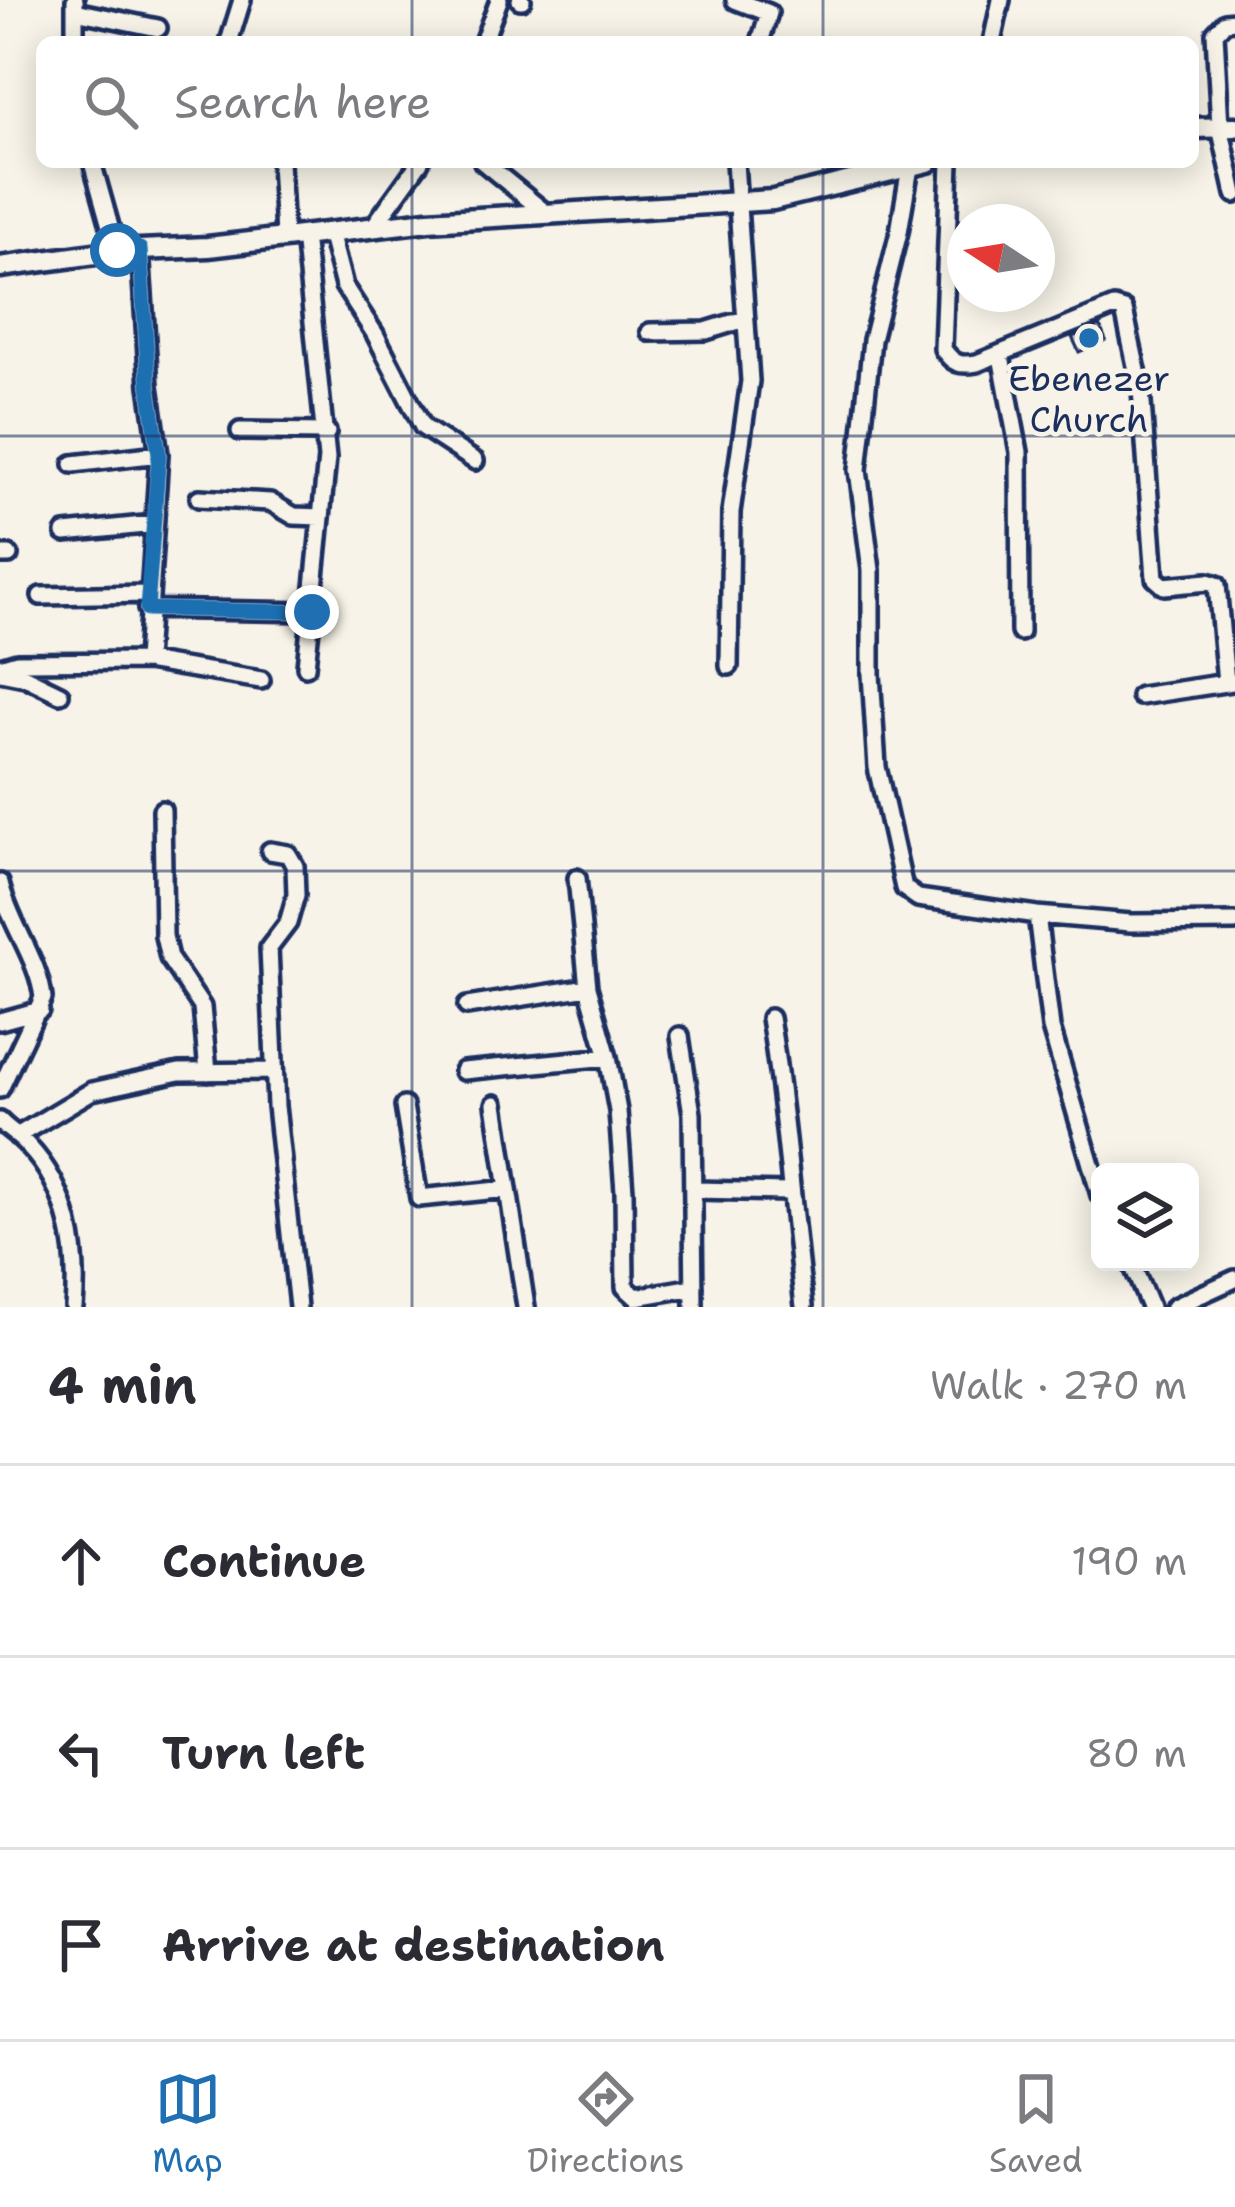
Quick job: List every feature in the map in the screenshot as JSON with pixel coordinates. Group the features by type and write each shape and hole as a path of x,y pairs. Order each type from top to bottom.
{"street":[{"path":"231,36 242,0"},
{"path":"485,36 500,0"},
{"path":"735,0 769,13 762,36"},
{"path":"993,36 1001,0"},
{"path":"75,6 158,28"},
{"path":"1235,21 1225,22 1215,33 1235,194"},
{"path":"94,168 117,250"},
{"path":"281,168 327,432 306,667"},
{"path":"374,226 416,168"},
{"path":"490,168 547,214"},
{"path":"729,666 731,512 750,381 735,168"},
{"path":"0,267 117,250 208,247 374,226 773,200 903,168"},
{"path":"918,168 872,340 860,436 859,492 871,570 871,674 880,782 904,888 910,896 1037,915 1131,923 1235,922"},
{"path":"950,168 943,349 961,366 1001,356 1114,307 1124,310 1141,389 1155,578 1164,586 1208,581 1217,585 1231,682 1140,696"},
{"path":"330,232 344,286 423,427 475,460"},
{"path":"140,249 149,386 159,454 146,661"},
{"path":"650,332 706,332 745,320"},
{"path":"1001,356 1019,452 1020,632"},
{"path":"240,431 327,432"},
{"path":"74,464 159,454"},
{"path":"199,498 270,502 294,516 321,517"},
{"path":"65,533 154,524"},
{"path":"41,596 312,612"},
{"path":"0,669 17,662 146,661 261,680"},
{"path":"0,669 60,694"},
{"path":"162,810 164,936 169,958 202,1007 208,1072"},
{"path":"270,851 289,854 295,866 296,895 288,922 269,948 274,1071 298,1307"},
{"path":"577,878 588,987 618,1111 625,1287 635,1297 694,1287"},
{"path":"0,883 3,911 41,983 40,1010 0,1089"},
{"path":"1037,915 1051,1028 1091,1165"},
{"path":"467,1006 588,987"},
{"path":"0,1021 40,1010"},
{"path":"770,1018 783,1094 789,1192 804,1306"},
{"path":"680,1036 692,1114 694,1307"},
{"path":"464,1071 608,1057"},
{"path":"17,1136 55,1109 92,1091 179,1072 274,1071"},
{"path":"495,1104 526,1307"},
{"path":"404,1106 419,1198 508,1189"},
{"path":"0,1120 33,1152 61,1197 77,1274 74,1307"},
{"path":"694,1190 789,1192"},
{"path":"1135,1271 1150,1307"},
{"path":"1174,1307 1235,1279"}],"building":[{"name":"Ebenezer Church","path":"1100,326 1106,340 1079,352 1072,337"}],"place":[{"name":"Ebenezer Church","path":"1089,338"}],"route":[{"path":"117,250 140,249 149,386 159,442 147,609 312,612"}]}
